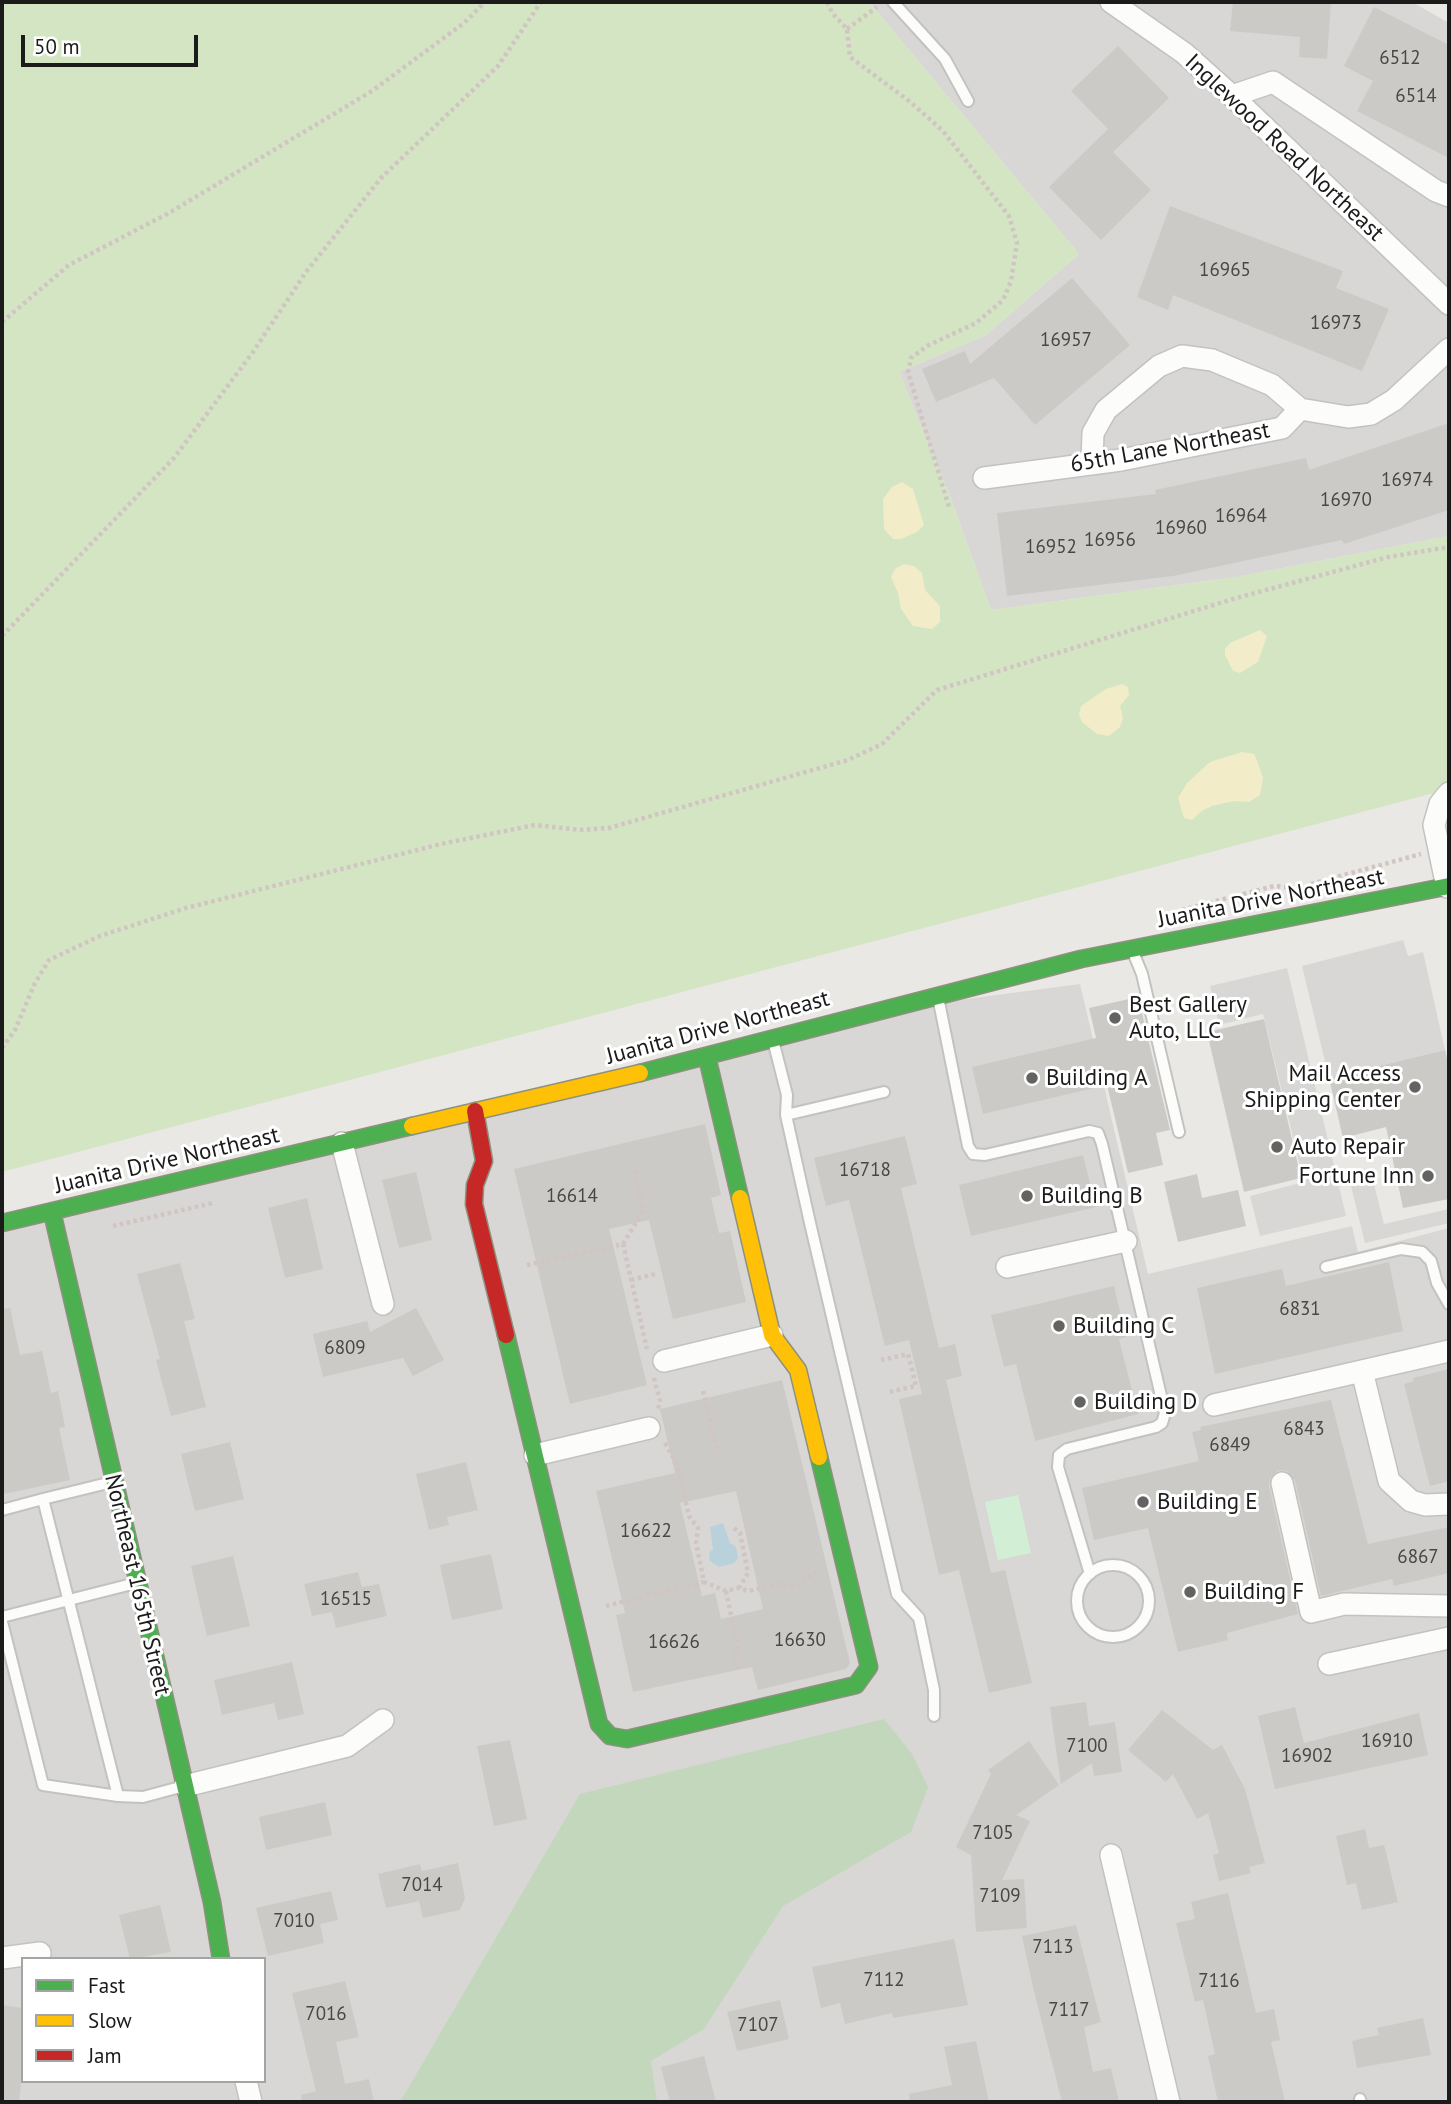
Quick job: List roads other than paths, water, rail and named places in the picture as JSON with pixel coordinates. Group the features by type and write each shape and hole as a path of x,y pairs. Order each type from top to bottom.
{"street":[{"name":"Inglewood Road Northeast","path":"1111,2 1184,53 1449,304"},
{"path":"1232,96 1273,82 1436,191 1449,196"},
{"path":"1092,464 1093,433 1106,410 1159,366 1182,356 1212,360 1272,385 1300,409 1348,417 1371,414 1394,400 1449,349"},
{"name":"65th Lane Northeast","path":"984,478 1092,464 1282,428 1300,409"},
{"path":"1448,890 1434,825 1440,804 1449,793"},
{"name":"Juanita Drive Northeast","path":"2,1223 707,1057 937,994 1132,950 1448,890"},
{"path":"475,1111 484,1161 475,1185 474,1204 599,1724 610,1736 627,1739 856,1685 869,1667 798,1370 772,1335 707,1057"},
{"path":"342,1143 383,1304"},
{"name":"Northeast 165th Street","path":"52,1212 185,1786 221,1957"},
{"path":"1007,1267 1126,1241"},
{"path":"655,1362 772,1335"},
{"path":"1214,1405 1449,1351"},
{"path":"1362,1371 1389,1481 1398,1493 1411,1501 1425,1505 1449,1504"},
{"path":"535,1455 658,1429"},
{"path":"1282,1483 1311,1612 1344,1604 1449,1606"},
{"path":"1329,1664 1449,1638"},
{"path":"185,1786 347,1746 383,1720"},
{"path":"1111,1855 1169,2102"},
{"path":"2,1958 40,1953"},
{"path":"246,2083 251,2102"}],"lane":[{"path":"893,2 945,60 968,101"},
{"path":"1132,950 1142,974 1179,1132"},
{"path":"937,994 968,1146 973,1154 985,1155 1088,1131 1098,1133 1165,1413 1162,1423 1156,1427 1067,1449 1059,1455 1058,1467 1090,1574"},
{"path":"773,1038 787,1095 786,1115 897,1594 919,1618 934,1690 934,1716"},
{"path":"786,1115 884,1093"},
{"path":"1326,1266 1401,1250 1422,1252 1431,1261 1437,1283 1449,1304"},
{"path":"2,1510 113,1482"},
{"path":"43,1499 117,1796"},
{"path":"1112,1565 1126,1567 1138,1575 1146,1586 1150,1600 1147,1614 1140,1626 1129,1634 1115,1638 1101,1636 1089,1628 1081,1617 1077,1603 1079,1589 1090,1574 1112,1565"},
{"path":"2,1617 136,1583"},
{"path":"2,1622 43,1785 117,1796 143,1797 185,1786"}],"water":[{"path":"723,1523 730,1543 736,1547 738,1558 734,1563 719,1567 710,1561 709,1553 713,1549 710,1527"}],"place":[{"name":"Best Gallery Auto, LLC","path":"1115,1018"},
{"name":"Building A","path":"1032,1078"},
{"name":"Mail Access Shipping Center","path":"1415,1087"},
{"name":"Auto Repair","path":"1277,1147"},
{"name":"Fortune Inn","path":"1428,1176"},
{"name":"Building B","path":"1027,1196"},
{"name":"Building C","path":"1059,1326"},
{"name":"Building D","path":"1080,1402"},
{"name":"Building E","path":"1143,1502"},
{"name":"Building F","path":"1190,1592"}]}
